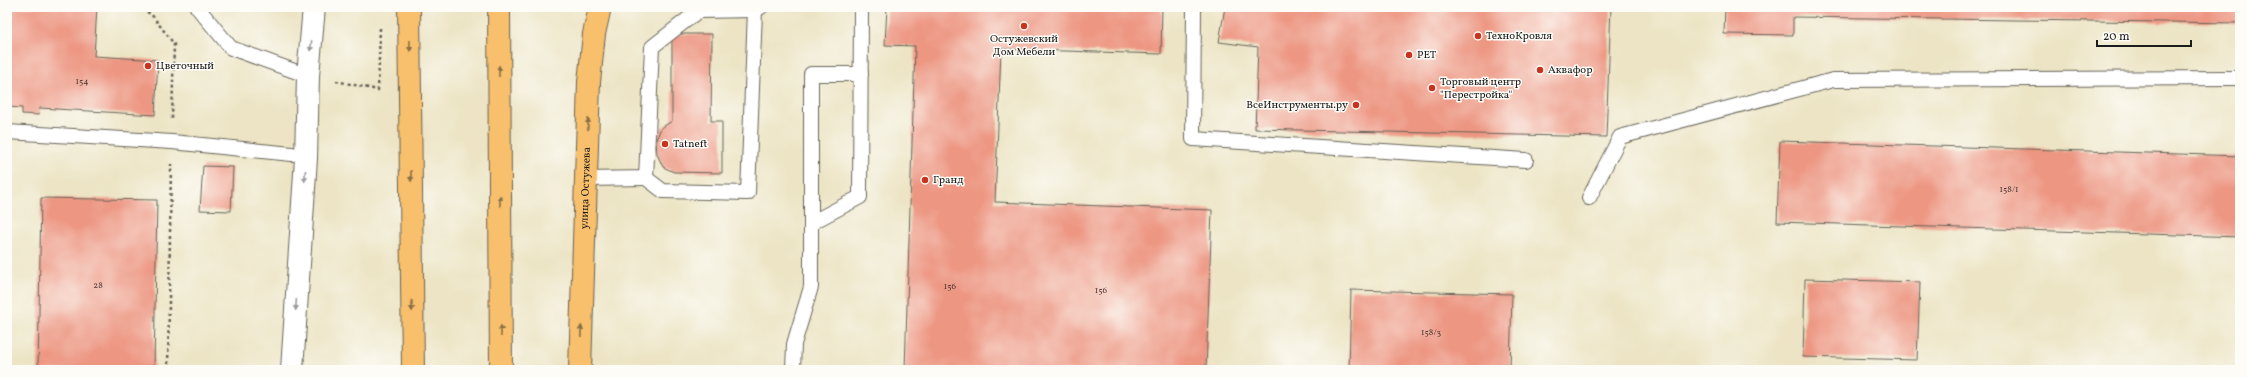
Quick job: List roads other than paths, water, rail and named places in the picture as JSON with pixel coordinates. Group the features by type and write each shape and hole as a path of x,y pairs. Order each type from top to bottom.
{"main road":[{"path":"410,7 413,370"},
{"path":"499,7 501,370"},
{"name":"улица Остужева","path":"580,370 589,82 594,34 600,7"}],"street":[{"path":"292,370 306,158 308,76 314,7"}],"lane":[{"path":"197,7 231,48 308,76"},
{"path":"811,223 860,197 862,7"},
{"path":"1194,7 1193,139 1526,160"},
{"path":"586,179 646,178 663,191 748,193 758,8 698,11 652,47 646,178"},
{"path":"793,370 794,344 811,287 811,74 861,74"},
{"path":"1589,198 1620,137 1833,80 2240,78"},
{"path":"7,132 172,142 292,154"}],"place":[{"name":"Остужевский Дом Мебели","path":"1024,26"},
{"name":"ТехноКровля","path":"1478,36"},
{"name":"РЕТ","path":"1409,55"},
{"name":"Цветочный","path":"148,66"},
{"name":"Аквафор","path":"1540,70"},
{"name":"Торговый центр \"Перестройка\"","path":"1432,88"},
{"name":"ВсеИнструменты.ру","path":"1356,105"},
{"name":"Tatneft","path":"665,144"},
{"name":"Гранд","path":"925,180"}]}
